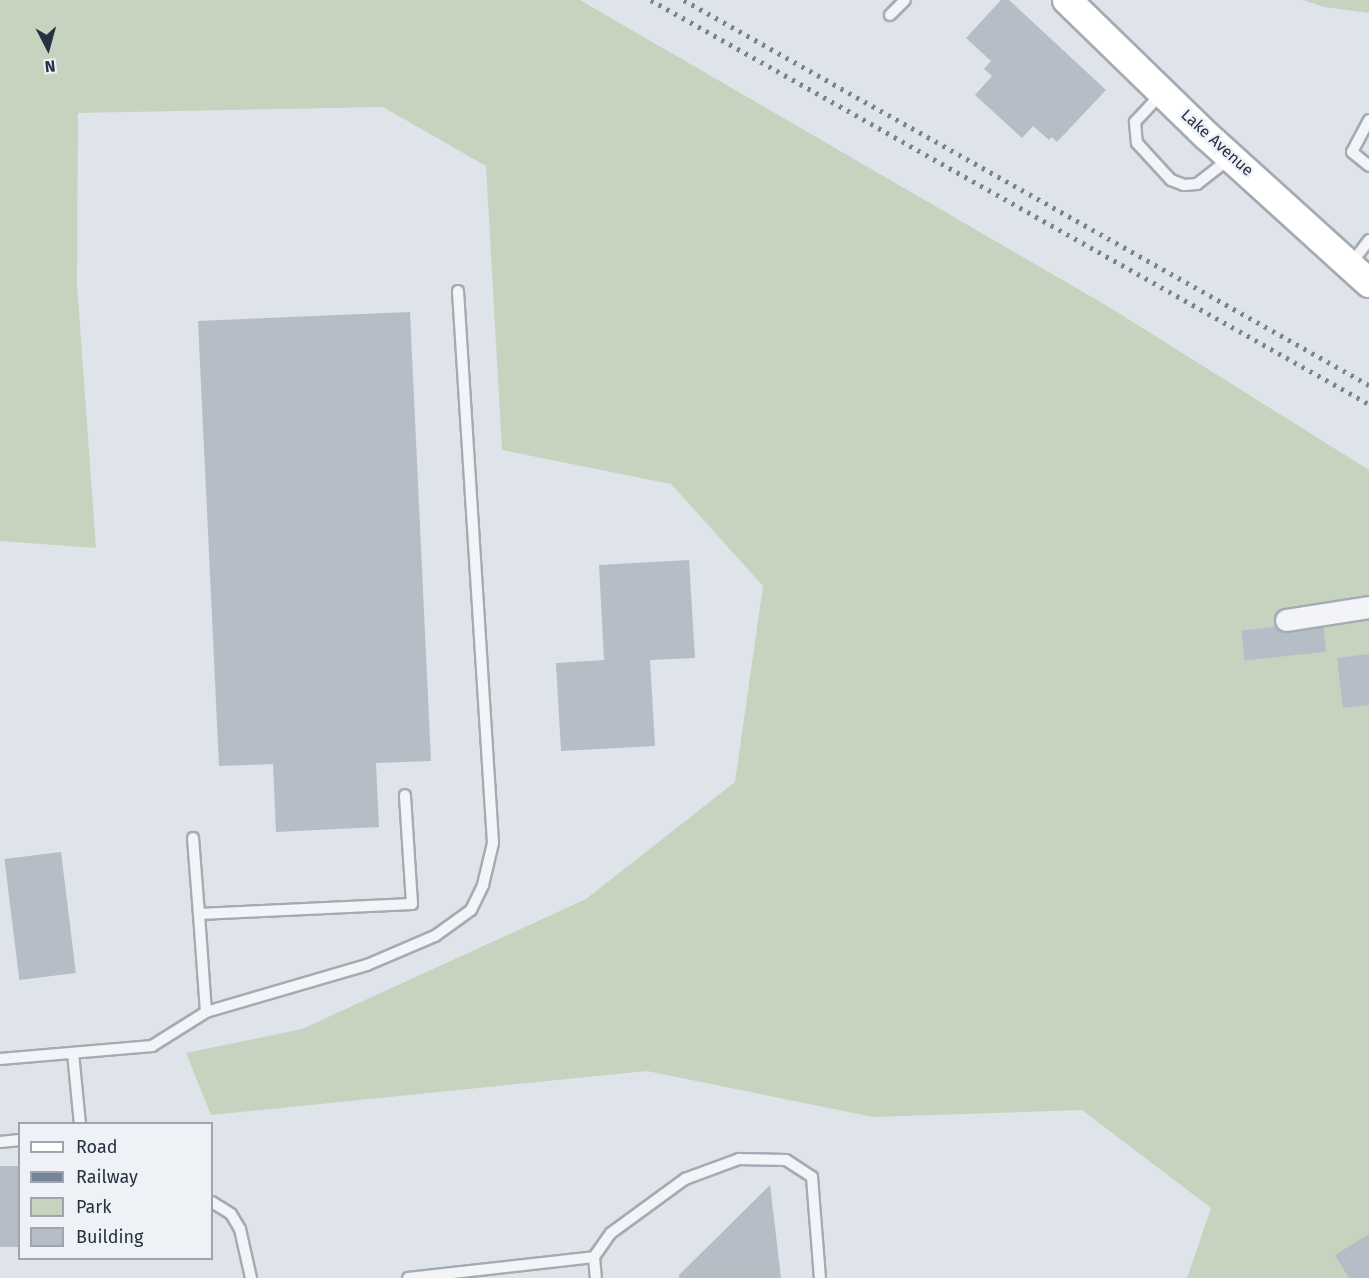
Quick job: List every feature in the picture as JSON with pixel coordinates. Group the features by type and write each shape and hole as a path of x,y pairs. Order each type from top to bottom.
{"street":[{"name":"Lake Avenue","path":"1066,0 1162,93 1360,274"},
{"path":"1286,620 1369,607"}],"lane":[{"path":"890,15 904,0"},
{"path":"1162,93 1135,122 1137,143 1171,180 1184,185 1197,184 1233,157"},
{"path":"1369,120 1352,152 1369,166"},
{"path":"1360,274 1369,240"},
{"path":"0,1059 152,1046 206,1012 367,964 435,936 471,910 483,885 493,843 458,291"},
{"path":"199,914 412,904 405,795"},
{"path":"193,838 206,1012"},
{"path":"74,1053 80,1122"},
{"path":"0,1142 18,1140"},
{"path":"596,1278 594,1257 611,1233 685,1179 739,1159 786,1160 812,1177 820,1278"},
{"path":"213,1203 231,1214 240,1229 251,1278"},
{"path":"408,1278 594,1257"}],"green space":[{"path":"0,0 580,0 1109,307 1369,470 1369,1278 1187,1278 1211,1208 1082,1110 873,1117 647,1071 211,1115 186,1053 302,1029 586,899 735,782 763,586 671,484 502,450 486,166 383,107 78,113 77,284 96,548 0,541"},
{"path":"1303,0 1369,0 1369,13 1324,7"}],"building":[{"path":"1001,0 1009,0 1106,90 1057,142 1052,137 1049,140 1033,126 1022,138 975,95 992,76 984,69 991,61 966,38"},
{"path":"410,312 431,761 376,763 379,827 276,832 273,764 219,766 198,321"},
{"path":"689,560 695,658 650,660 655,746 561,751 556,663 604,660 599,565"},
{"path":"1323,622 1326,652 1245,660 1241,631"},
{"path":"1369,654 1369,705 1343,708 1337,658"},
{"path":"61,852 76,973 19,980 4,859"},
{"path":"0,1166 18,1166 18,1247 0,1247"},
{"path":"770,1185 781,1278 679,1278 679,1275"},
{"path":"1369,1234 1369,1278 1349,1278 1335,1255"}],"railway":[{"path":"651,0 1369,404"},
{"path":"684,0 1369,385"}]}
